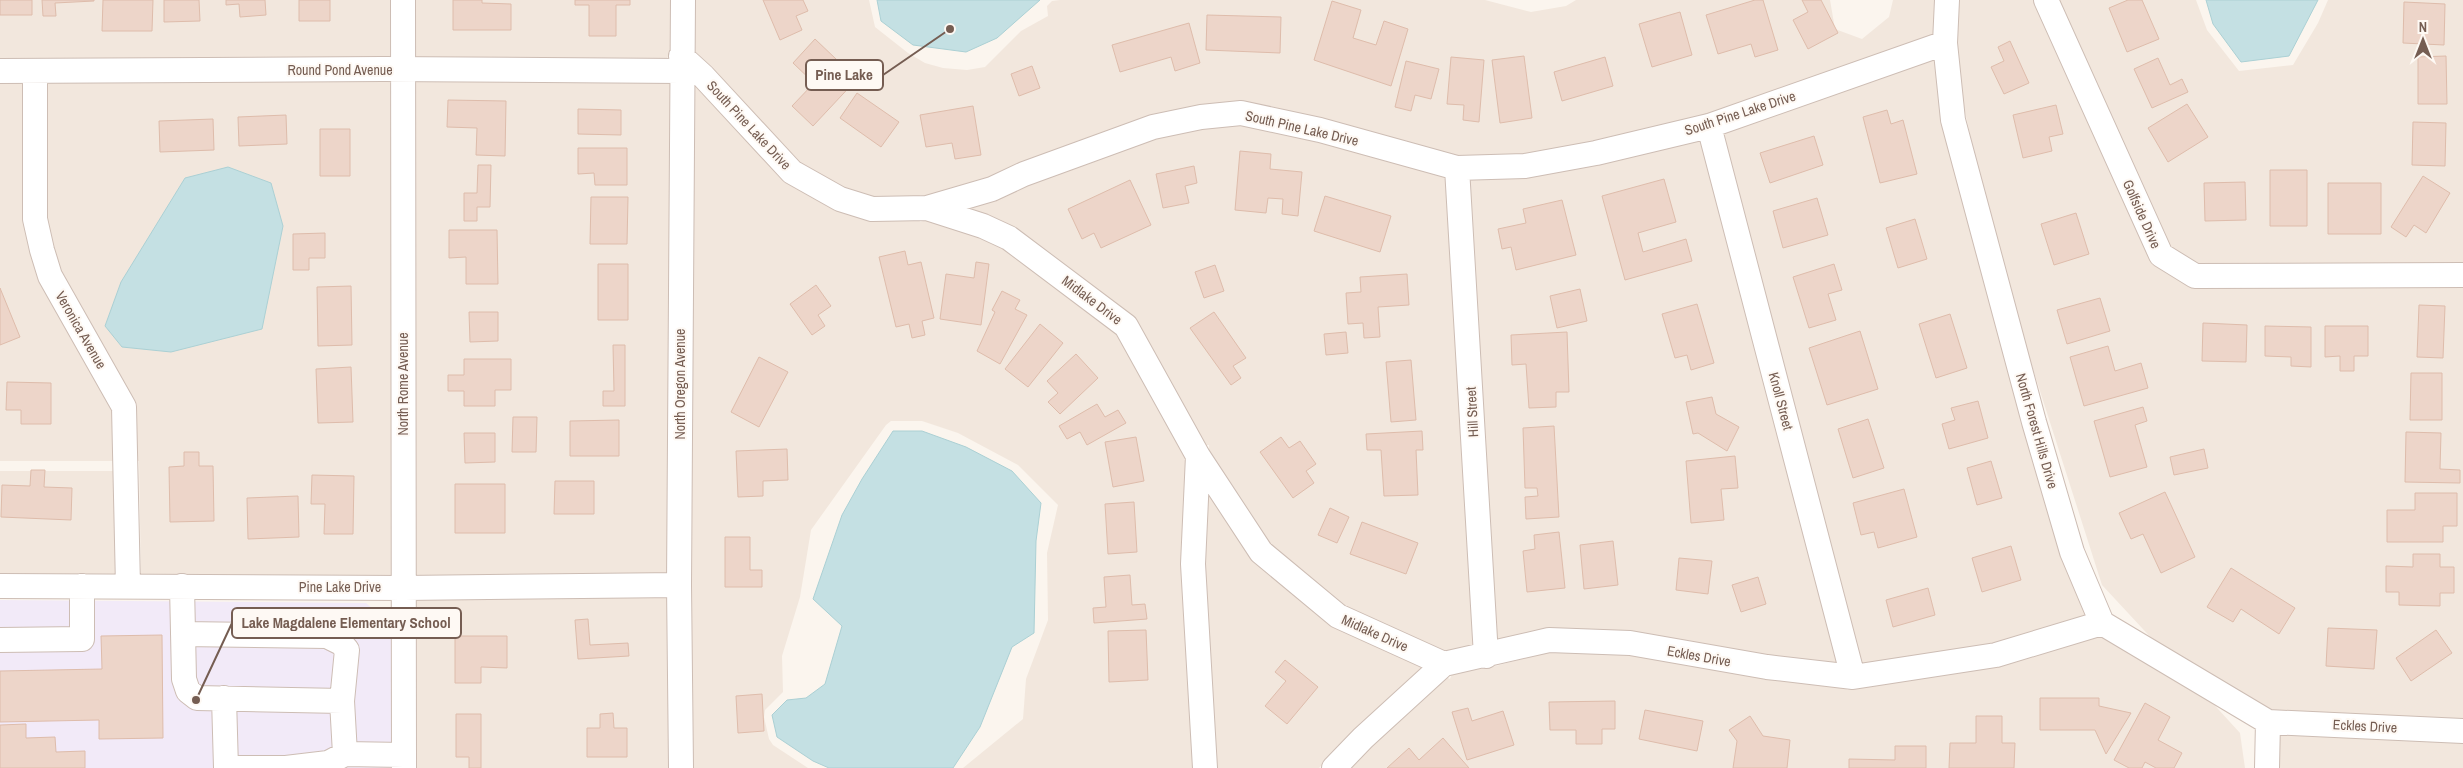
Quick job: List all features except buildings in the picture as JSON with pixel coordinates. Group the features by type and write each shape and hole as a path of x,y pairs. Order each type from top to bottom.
{"street":[{"name":"North Rome Avenue","path":"403,0 404,762"},
{"name":"North Oregon Avenue","path":"681,768 679,585 680,64 683,0"},
{"name":"North Forest Hills Drive","path":"1946,0 1945,42 1953,120 2029,403 2072,552 2102,623"},
{"name":"Golfside Drive","path":"2046,0 2161,255 2194,276 2463,275"},
{"name":"South Pine Lake Drive","path":"680,64 703,76 792,172 840,199 872,209 927,208 992,188 1024,174 1153,128 1202,117 1241,113 1320,130 1457,168 1526,166 1596,153 1710,126 1945,42"},
{"name":"Round Pond Avenue","path":"0,71 35,73 402,70 680,64"},
{"name":"Veronica Avenue","path":"35,73 35,219 42,250 50,276 124,407 128,586"},
{"name":"Knoll Street","path":"1710,126 1853,676"},
{"name":"Hill Street","path":"1457,168 1486,656"},
{"name":"Midlake Drive","path":"927,208 983,226 1009,238 1126,326 1198,456 1261,552 1338,616 1444,664"},
{"path":"1198,456 1193,564 1205,768"},
{"name":"Pine Lake Drive","path":"0,586 404,588 679,585"},
{"path":"0,640 82,639 82,586"},
{"path":"182,586 184,679 188,691 197,698 342,701"},
{"name":"Eckles Drive","path":"1444,664 1486,656 1549,640 1630,644 1767,667 1853,676 1996,655 2102,623"},
{"path":"2102,623 2268,722 2268,768"},
{"path":"183,634 327,636 341,643 347,650 342,701 345,754"},
{"path":"1334,768 1363,738 1444,664"},
{"path":"224,698 226,768 286,768 328,763 345,754 404,762"},
{"name":"Eckles Drive","path":"2268,722 2463,731"}],"shaded area":[{"path":"0,0 390,0 394,578 141,579 139,461 0,461"},
{"path":"413,0 673,0 671,52 667,58 669,60 412,58"},
{"path":"693,0 869,0 875,27 908,53 925,63 943,68 967,70 985,67 1021,31 1048,16 1047,6 1052,1 1060,0 1485,0 1531,12 1566,6 1576,0 1830,0 1835,29 1862,39 1889,17 1893,0 1937,0 1936,34 1707,115 1594,142 1525,155 1458,156 1274,107 1240,102 927,196 873,198 843,189 798,163 691,51"},
{"path":"1957,0 2035,0 2152,260 2463,286 2463,720 2270,711 2155,642 2102,585 2016,316 1985,201 1961,94 1956,41"},
{"path":"2057,0 2196,0 2207,30 2239,71 2293,65 2318,23 2328,0 2463,0 2463,263 2197,265 2168,247"},
{"path":"1937,57 2088,616 1994,644 1860,664 1722,134"},
{"path":"690,79 788,182 919,219 920,222 927,220 980,237 1004,248 1119,334 1188,459 1195,768 963,768 1023,719 1026,679 1048,620 1047,553 1058,505 1018,465 958,433 922,421 891,421 886,425 811,530 800,597 782,656 783,692 765,710 764,717 769,739 773,745 808,768 691,768"},
{"path":"412,81 671,82 669,574 414,576"},
{"path":"1240,125 1270,129 1448,176 1476,646 1445,653 1343,607 1268,544 1209,453 1209,445 1204,445 1135,320 964,209 1155,138 1203,128"},
{"path":"1702,139 1840,664 1495,642 1468,178"},
{"path":"0,471 116,471 118,574 0,575"},
{"path":"1207,487 1255,560 1425,668 1356,729 1319,768 1215,768 1203,564"},
{"path":"669,597 671,768 414,768 414,599"},
{"path":"0,600 366,603 385,619 392,632 393,768 0,768"},
{"path":"2101,635 2208,698 2240,733 2245,768 1348,768 1446,677 1450,679 1452,674 1496,666 1550,651 1630,655 1845,687 1847,690"},
{"path":"2278,733 2463,742 2463,768 2277,768"}],"water":[{"path":"877,0 1040,0 997,38 966,52 913,45 881,21"},
{"path":"2206,0 2318,0 2289,56 2241,62 2213,24"},
{"path":"228,167 271,183 283,226 262,329 171,352 122,347 105,326 121,282 185,178"},
{"path":"893,431 922,431 966,447 1012,471 1041,503 1036,541 1034,633 1012,647 980,727 953,768 829,768 813,761 777,737 772,715 787,700 806,698 825,684 842,626 813,599 842,515 862,479"}],"place":[{"name":"Pine Lake","path":"950,29"},
{"name":"Lake Magdalene Elementary School","path":"196,700"}]}
